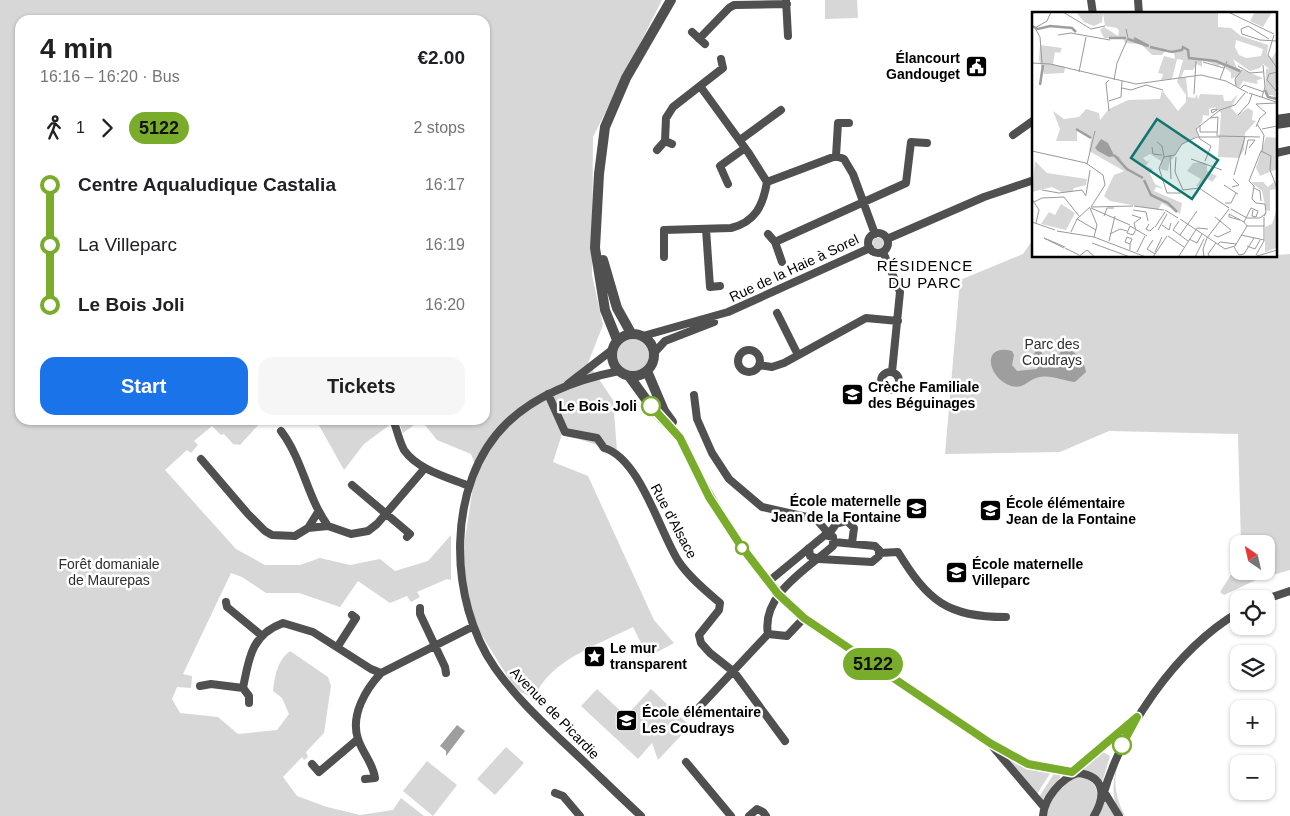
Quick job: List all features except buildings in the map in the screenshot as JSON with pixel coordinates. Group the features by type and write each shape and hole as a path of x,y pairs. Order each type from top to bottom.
{"street":[{"path":"617,340 605,310 595,248 599,174 605,127 626,78 671,0"},
{"path":"692,32 702,41 729,8 786,2 788,36"},
{"path":"657,150 668,143 666,118 673,107 700,86 727,71 721,59"},
{"path":"664,258 664,230 731,228 749,221 758,212 764,197 767,182 740,140 700,86"},
{"path":"740,140 781,110"},
{"path":"1013,134 1032,121"},
{"path":"836,156 838,123 849,123"},
{"path":"775,242 906,183 909,174 911,142 927,143"},
{"path":"728,184 720,166 745,148"},
{"path":"767,182 836,156 844,159 853,174 875,234"},
{"path":"887,239 984,197 1032,181"},
{"path":"706,229 710,287 720,286"},
{"path":"597,230 608,282 617,308 631,333"},
{"path":"768,234 775,242 782,262"},
{"path":"875,234 884,235 887,239 887,248 883,252 874,252 870,248 869,240 875,234"},
{"name":"Rue de la Haie à Sorel","path":"643,336 728,312 870,248"},
{"path":"883,252 900,292 892,372"},
{"name":"Rue de la Haie à Sorel","path":"654,352 662,343 718,320 728,312"},
{"path":"777,313 798,355"},
{"path":"759,365 772,367 866,318 898,321"},
{"path":"629,376 642,374 647,371 653,362 654,352 651,343 643,336 631,333 617,340 612,350 612,361 619,371 629,376 653,409 680,438"},
{"name":"Avenue de Picardie","path":"562,388 612,350"},
{"name":"Avenue de Picardie","path":"619,371 548,394 506,423 488,446 469,486 462,523 459,564 472,627 494,667 516,695 641,816"},
{"path":"647,371 664,411 725,523 778,594 804,618 990,743 1028,764 1094,779 1119,816"},
{"name":"Rue d'Alsace","path":"548,394 565,432 597,438 604,448 612,450 636,476 679,563 720,603 719,610 698,635 701,643 710,653 734,672"},
{"path":"694,395 697,419 712,453 728,479 762,507 816,519 832,538"},
{"path":"395,425 404,448 412,459 426,468 469,486"},
{"path":"281,431 292,445 318,512 328,526"},
{"path":"201,459 265,531 284,537 295,536 308,528 328,526 351,534 360,533 377,524 426,468"},
{"path":"352,485 410,534 407,537"},
{"path":"308,528 318,512"},
{"path":"768,634 766,622 770,606 778,594 833,546 832,538 836,524 847,521 854,528 852,543"},
{"path":"768,582 825,535 852,543 876,546 879,553"},
{"path":"809,548 810,556 819,559 872,562 879,553 898,552 924,589 947,607 962,614 977,617 1006,617"},
{"path":"1275,596 1290,591"},
{"path":"226,602 227,606 261,635"},
{"path":"420,608 420,614 446,673"},
{"path":"338,646 356,618 352,615"},
{"path":"1094,816 1115,756 1137,717 1180,661 1218,624 1230,617"},
{"path":"768,634 787,636 804,618"},
{"path":"249,703 249,696 244,688 250,656 261,635 283,623 306,629 338,646 371,669 382,673"},
{"path":"365,779 375,778 374,767 358,739 356,724 360,702 370,685 382,673 472,627"},
{"path":"692,715 768,634"},
{"path":"734,672 785,741"},
{"path":"200,686 211,684 244,688"},
{"path":"1043,816 1044,807 1072,774 1137,717"},
{"path":"312,764 318,772 358,739"},
{"path":"990,743 1044,807"},
{"path":"686,762 730,816"},
{"path":"555,793 563,796 580,816"},
{"path":"749,816 757,809 766,816"}],"green space":[{"name":"Forêt domaniale de Maurepas","path":"0,0 662,0 593,137 592,275 603,325 588,363 613,400 617,451 562,434 553,462 588,476 654,620 674,643 648,657 633,627 563,663 541,685 534,698 516,690 476,626 461,565 476,467 471,454 437,440 425,425 490,425 490,15 15,15 15,425 258,425 240,445 233,444 224,434 221,435 212,426 194,441 198,445 191,453 187,450 165,470 236,549 265,565 300,565 320,558 350,565 380,559 395,571 428,561 451,535 451,580 447,579 417,592 420,597 411,602 407,596 390,603 358,581 340,607 299,593 266,593 242,577 231,573 183,674 192,676 191,688 177,687 172,699 180,713 218,717 238,734 277,730 289,714 282,698 273,691 279,664 290,651 328,677 331,686 324,733 306,752 308,757 304,760 302,757 283,777 297,796 327,807 360,815 393,810 401,798 424,816 0,816"},
{"path":"825,0 857,0 858,18 825,19"},
{"path":"876,238 880,238 883,243 882,247 876,248 873,245 873,241"},
{"name":"Parc des Coudrays","path":"1032,241 1032,258 1278,258 1278,255 1290,254 1290,570 1275,574 1275,535 1241,535 1238,434 1109,431 1060,452 945,454 960,280 1023,254"},
{"path":"633,339 639,340 644,344 648,349 648,361 644,366 639,370 633,371 627,370 622,366 618,361 617,355 618,349 622,344 627,340"},
{"path":"319,425 390,425 364,444 344,470"},
{"path":"400,425 414,425 403,433"},
{"name":"Parc des Coudrays","path":"1230,576 1230,580 1256,580 1235,590 1230,590 1230,592 1224,595 1220,592"},
{"path":"597,689 626,716 651,689 690,726 658,760 652,743 638,759 581,706"},
{"path":"506,747 524,763 495,795 477,779"},
{"path":"1003,752 1051,772 1037,794"},
{"path":"1103,752 1110,756 1102,783 1092,773 1081,769"},
{"path":"427,761 457,785 433,816 403,791"},
{"path":"1116,771 1116,791 1125,816 1117,807 1114,793"},
{"path":"1055,772 1063,773 1043,801 1039,797"},
{"path":"1077,776 1090,781 1097,790 1096,803 1090,816 1047,816 1048,809 1054,798"},
{"path":"1105,801 1115,816 1098,816"}],"shaded area":[{"path":"1038,347 1047,361 1052,362 1065,347 1079,357 1086,372 1075,382 1044,377 1036,378 1016,387 1003,382 997,376 991,362 995,352 1002,350 1012,351 1014,355 1012,365 1017,371 1037,369 1038,362 1034,354"},
{"path":"457,725 465,731 446,756 446,751 440,746"}],"bus line":[{"name":"5122","path":"651,406 680,438 709,497 741,546 778,594 814,626 990,743 1028,764 1072,772 1108,744 1137,717 1122,745"}],"place":[{"name":"Élancourt Gandouget","path":"976,66"},
{"name":"Crèche Familiale des Béguinages","path":"852,395"},
{"name":"Le Bois Joli","path":"651,406"},
{"name":"École maternelle Jean de la Fontaine","path":"917,509"},
{"name":"École élémentaire Jean de la Fontaine","path":"990,511"},
{"name":"École maternelle Villeparc","path":"956,572"},
{"name":"Le mur transparent","path":"594,656"},
{"name":"École élémentaire Les Coudrays","path":"626,720"}],"district":[{"name":"RÉSIDENCE DU PARC","path":"925,274"}]}
